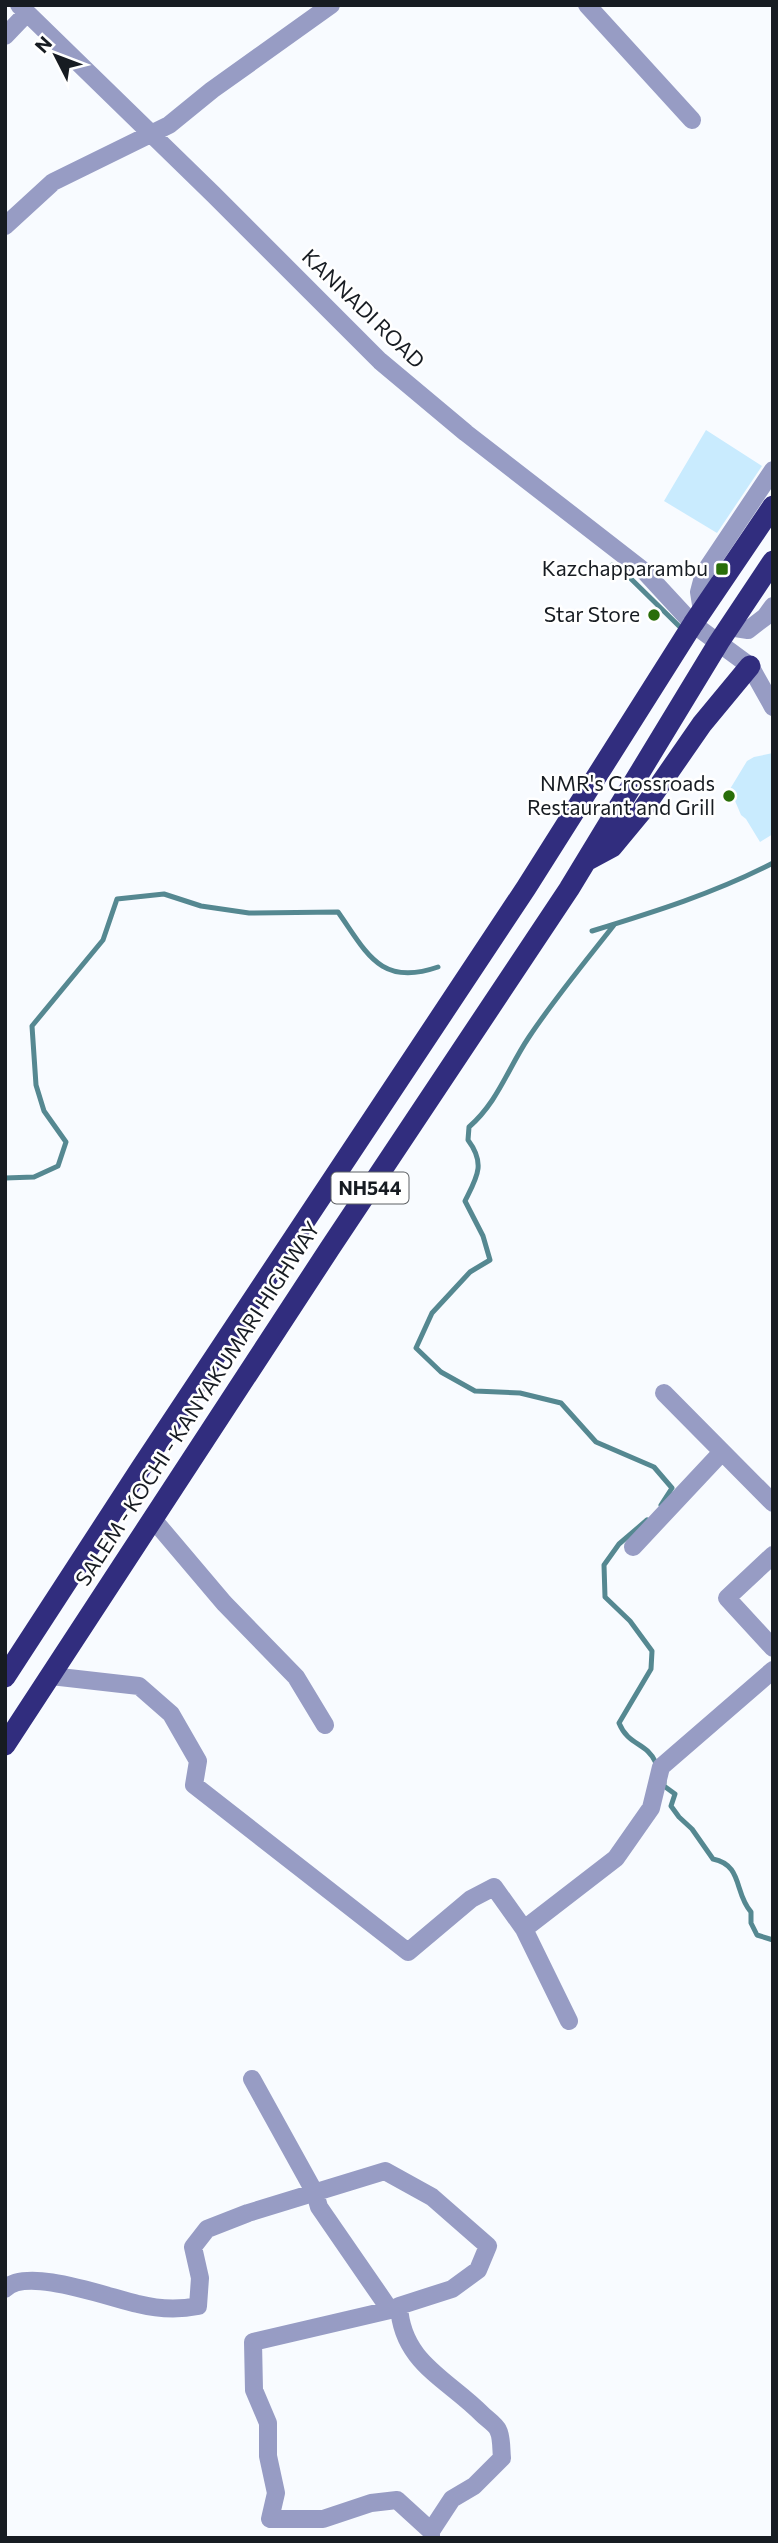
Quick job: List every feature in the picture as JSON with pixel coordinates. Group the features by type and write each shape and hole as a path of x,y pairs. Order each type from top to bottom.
{"highway":[{"name":"SALEM - KOCHI - KANYAKUMARI HIGHWAY","path":"5,1677 526,888 698,618 773,506"},
{"name":"SALEM - KOCHI - KANYAKUMARI HIGHWAY","path":"5,1745 586,861 724,635 773,561"},
{"path":"586,861 612,847 641,812 702,724 750,666"}],"street":[{"path":"5,226 53,182 169,125 331,5"},
{"path":"587,5 692,120"},
{"path":"5,36 23,9"},
{"name":"KANNADI ROAD","path":"23,9 380,361 466,433 644,571 698,618 724,635 750,666"},
{"path":"698,618 699,592 704,573 773,470"},
{"path":"724,635 748,630 765,617 773,606"},
{"path":"750,666 773,707"},
{"path":"664,1393 773,1503"},
{"path":"633,1547 722,1452"},
{"path":"152,1518 224,1603 296,1677 326,1725"},
{"path":"773,1555 727,1598 773,1648"},
{"path":"524,1930 616,1858 651,1808 661,1767 773,1670"},
{"path":"51,1676 139,1686 171,1714 198,1761 194,1784 408,1952 471,1899 495,1887 524,1930 569,2021"},
{"path":"5,2289 10,2284 35,2280 93,2291 139,2305 181,2310 198,2306 200,2278 193,2247 207,2229 248,2213 315,2193 385,2171 432,2197 488,2246 478,2270 453,2289 396,2314 253,2342 254,2390 268,2423 268,2456 275,2493 270,2519 323,2519 371,2503 397,2500 435,2533 452,2499 474,2486 502,2458 499,2431 465,2397 444,2384 421,2363 396,2314 318,2207 315,2193 252,2078"}],"building":[{"path":"706,430 762,466 717,533 664,501"},
{"path":"773,753 773,834 760,842 741,815 730,789 747,761"}],"waterway":[{"path":"612,565 621,569 682,629"},
{"path":"592,931 707,893 773,863"},
{"path":"5,1178 34,1177 58,1166 66,1142 44,1111 36,1085 32,1026 103,940 117,899 164,894 201,906 249,913 338,912 367,953 389,969 402,973 438,967"},
{"path":"614,925 539,1023 488,1107 469,1127 468,1140 477,1156 478,1170 465,1201 483,1236 490,1260 470,1272 432,1313 416,1348 441,1372 475,1391 520,1393 561,1403 596,1442 654,1467 672,1488 661,1505"},
{"path":"647,1520 619,1544 604,1565 605,1597 630,1621 652,1651 651,1669 619,1723 623,1731 647,1751 656,1763"},
{"path":"664,1780 664,1786 675,1794 671,1806 679,1817 692,1829 713,1859 723,1862 734,1873 742,1897 751,1912 751,1923 757,1935 773,1940"}],"place":[{"name":"Kazchapparambu","path":"722,569"},
{"name":"Star Store","path":"654,615"},
{"name":"NMR's Crossroads Restaurant and Grill","path":"729,796"}]}
